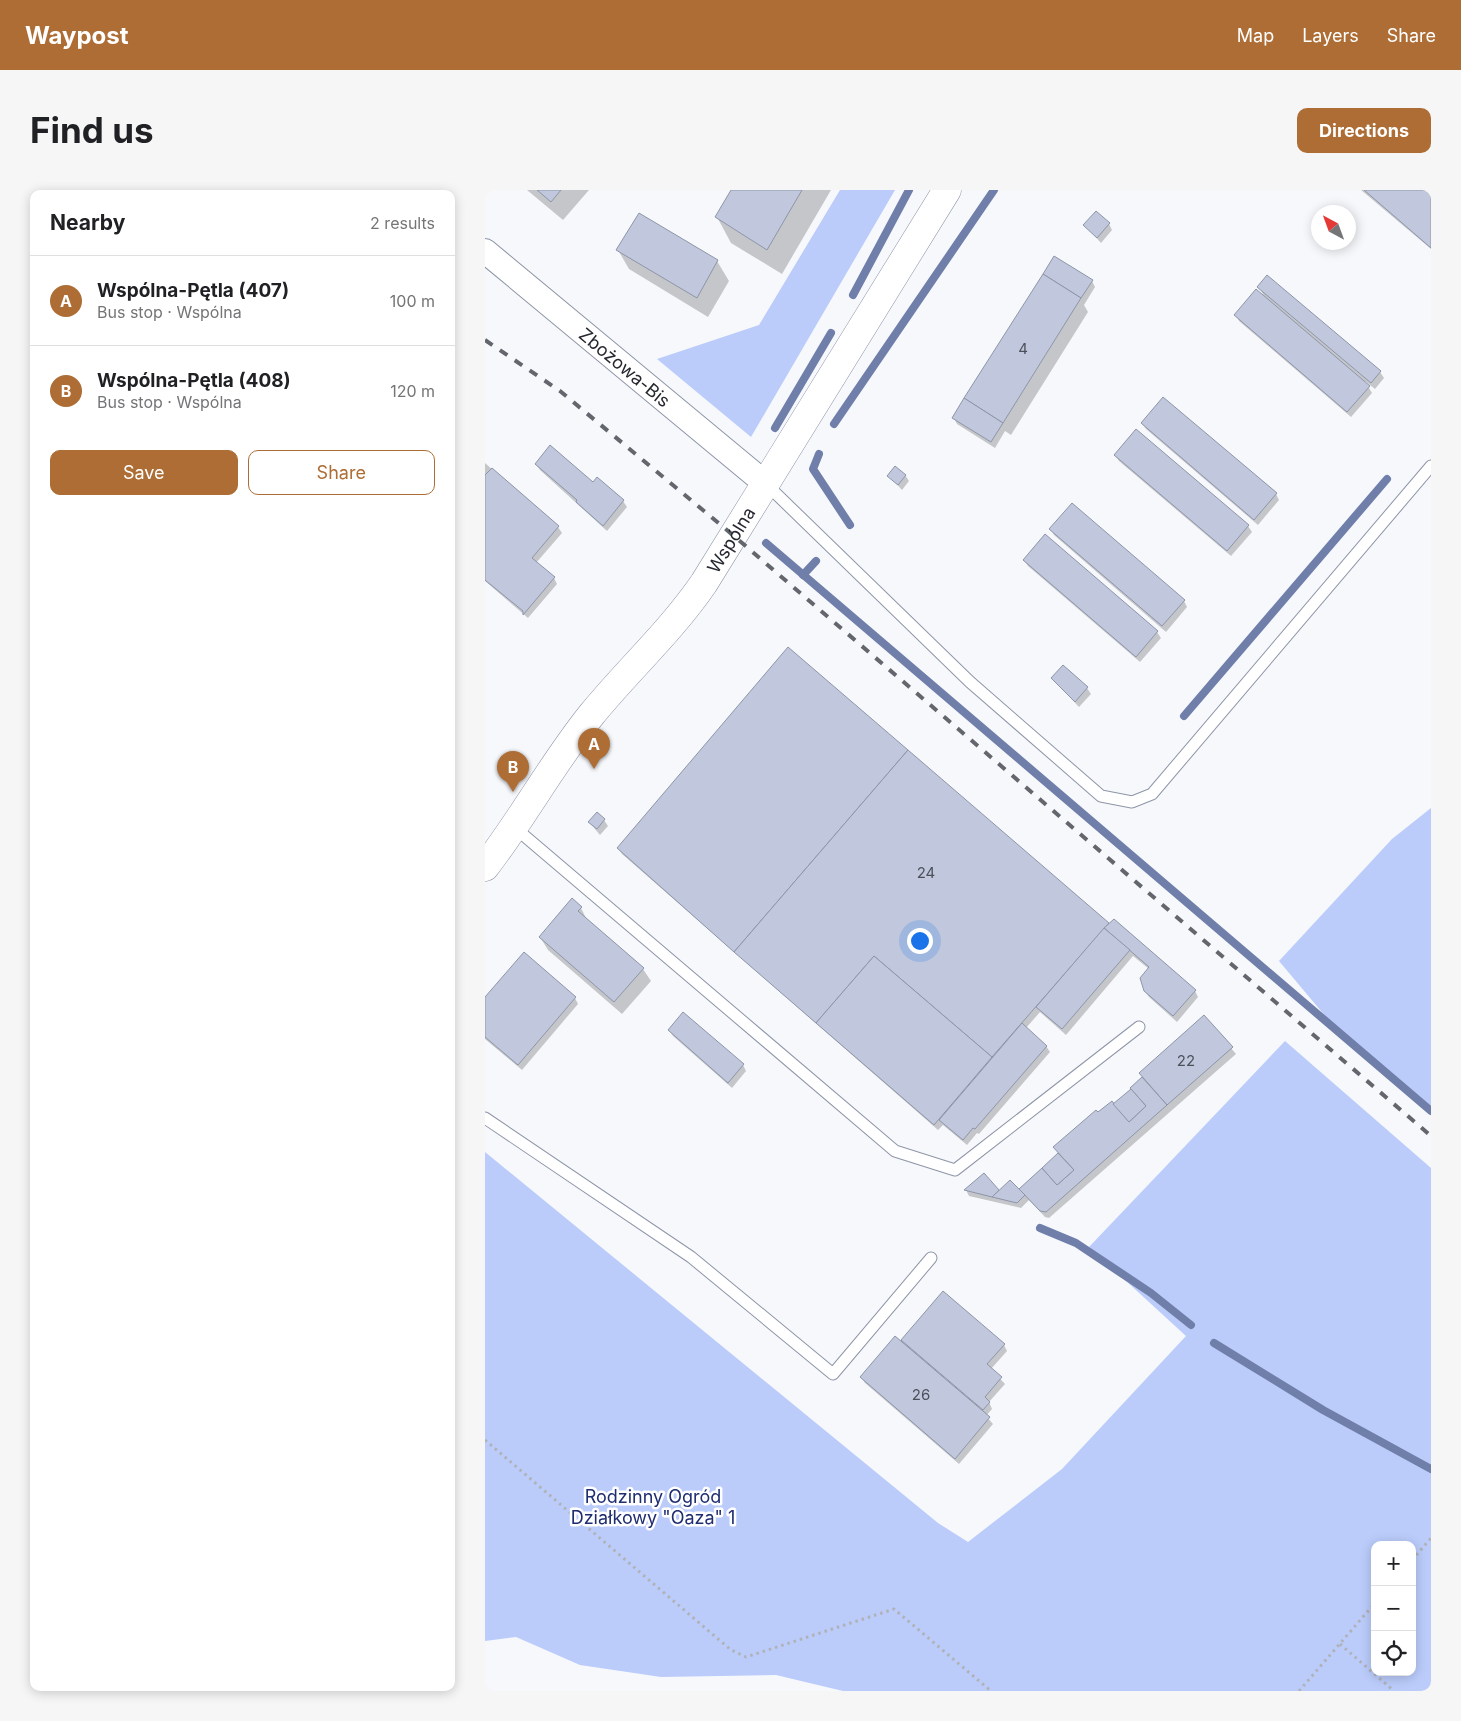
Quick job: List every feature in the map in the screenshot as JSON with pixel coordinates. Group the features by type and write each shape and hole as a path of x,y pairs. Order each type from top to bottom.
{"street":[{"name":"Wspólna","path":"485,867 592,714 687,607 766,484 947,190"},
{"name":"Zbożowa-Bis","path":"485,251 766,484"}],"lane":[{"path":"766,484 970,682 1101,796 1132,802 1152,794 1431,466"},
{"path":"513,826 895,1151 903,1154 955,1170 1139,1027"},
{"path":"485,1118 691,1256 833,1374 931,1258"}],"path":[{"path":"485,1440 731,1650 746,1657 894,1610 991,1691"},
{"path":"1416,1555 1431,1538"},
{"path":"1299,1691 1371,1608"},
{"path":"1340,1644 1394,1691"}],"green space":[{"path":"840,190 895,190 751,437 657,359 759,325"},
{"path":"1431,808 1431,1111 1342,1036 1279,961 1392,839"},
{"name":"Rodzinny Ogród Działkowy \"Oaza\" 1","path":"1285,1041 1431,1168 1431,1691 843,1691 776,1675 661,1677 580,1665 516,1637 485,1641 485,1152 938,1523 968,1542 1062,1469 1186,1336 1089,1247"}],"building":[{"path":"537,190 561,190 551,202"},
{"path":"731,190 802,190 767,250 715,217"},
{"path":"1364,190 1431,190 1431,248"},
{"path":"1096,211 1110,223 1097,238 1083,225"},
{"path":"639,213 718,260 697,298 616,250"},
{"path":"1054,256 1093,280 1081,298 1043,274"},
{"path":"1043,274 1081,298 1003,423 964,398"},
{"path":"1267,275 1381,371 1371,383 1257,287"},
{"path":"1256,289 1370,386 1347,412 1234,315"},
{"path":"1163,397 1277,493 1254,520 1141,423"},
{"path":"964,398 1003,423 991,442 952,418"},
{"path":"1136,429 1249,525 1227,551 1114,455"},
{"path":"550,445 593,482 597,477 624,500 603,526 576,502 577,500 535,464"},
{"path":"895,466 906,475 898,485 887,476"},
{"path":"492,468 559,526 532,558 555,577 523,615 523,611 485,580 485,475"},
{"path":"1072,503 1185,600 1162,626 1049,529"},
{"path":"1045,534 1158,631 1136,657 1023,560"},
{"path":"788,647 908,750 734,952 617,848"},
{"path":"1063,665 1088,687 1075,702 1051,678"},
{"path":"908,750 1109,923 992,1057 874,956 816,1023 734,952"},
{"path":"597,812 605,819 597,829 588,822"},
{"path":"572,898 582,907 578,911 644,968 614,1002 539,937"},
{"path":"1114,919 1196,990 1173,1016 1144,991 1140,978 1149,967 1104,928"},
{"path":"1104,928 1130,950 1062,1029 1036,1007"},
{"path":"524,952 576,997 518,1065 485,1037 485,997"},
{"path":"874,956 992,1057 934,1125 816,1023"},
{"path":"683,1012 744,1064 728,1083 668,1030"},
{"path":"1204,1015 1233,1047 1167,1105 1139,1073"},
{"path":"1022,1023 1047,1046 975,1129 973,1128 963,1140 939,1120"},
{"path":"1142,1077 1167,1105 1046,1212 1040,1211 1019,1189 1042,1168 1057,1185 1074,1170 1053,1147 1096,1110 1098,1112 1112,1101 1129,1122 1146,1106 1130,1088"},
{"path":"1131,1089 1146,1106 1129,1122 1113,1104"},
{"path":"1058,1153 1074,1170 1057,1185 1042,1168"},
{"path":"984,1173 999,1190 992,1197 964,1190"},
{"path":"1010,1180 1025,1195 1017,1203 992,1197"},
{"path":"943,1291 1005,1344 987,1364 1002,1377 985,1397 990,1402 983,1410 901,1340"},
{"path":"895,1336 990,1417 955,1459 860,1377"}],"waterway":[{"path":"853,295 909,190"},
{"path":"834,424 994,190"},
{"path":"775,428 831,333"},
{"path":"819,454 813,469 850,525"},
{"path":"1184,716 1387,479"},
{"path":"766,543 1431,1111"},
{"path":"803,575 816,561"},
{"path":"1040,1228 1076,1243 1151,1293 1191,1325"},
{"path":"1214,1343 1323,1410 1431,1469"}],"railway":[{"path":"485,340 560,391 734,536 1431,1136"}],"place":[{"name":"Wspólna-Pętla (407)","path":"594,769"},
{"name":"Wspólna-Pętla (408)","path":"513,792"}]}
